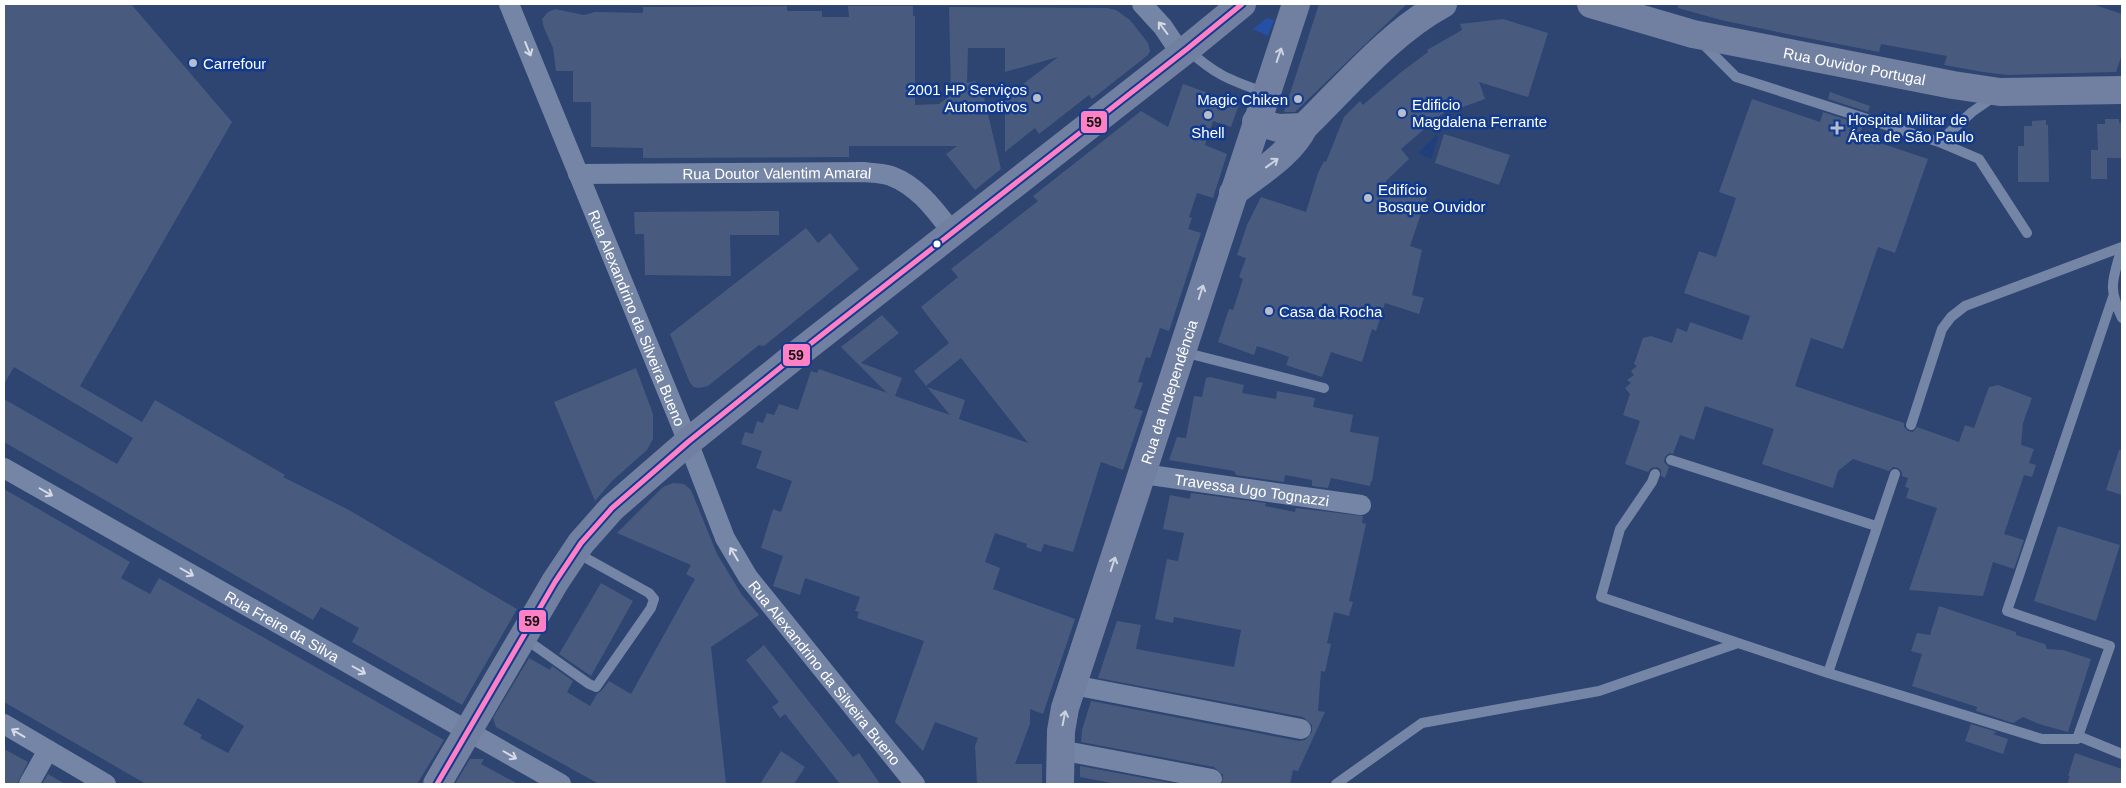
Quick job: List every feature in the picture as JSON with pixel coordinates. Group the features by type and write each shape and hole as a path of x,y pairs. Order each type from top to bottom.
{"main road":[{"path":"437,784 574,552 612,508 688,442 1242,4"},
{"path":"1233,193 1281,157 1298,139 1304,127 1399,33 1420,16 1443,4"},
{"name":"Rua Ouvidor Portugal","path":"1592,4 1693,34 2000,92 2122,90"},
{"name":"Rua da Independência","path":"1060,784 1060,750 1065,708 1266,93 1289,11"},
{"path":"1256,122 1272,127 1304,127"}],"street":[{"name":"Rua Alexandrino da Silveira Bueno","path":"509,4 688,442 725,538 748,577 915,784"},
{"path":"1142,4 1184,51"},
{"name":"Rua Doutor Valentim Amaral","path":"578,174 863,172 889,175 908,183 930,204 952,232"},
{"name":"Rua Freire da Silva","path":"4,468 560,784"},
{"name":"Travessa Ugo Tognazzi","path":"1142,474 1361,505"},
{"path":"1073,685 1301,729"},
{"path":"4,724 106,784"},
{"path":"29,784 48,750"},
{"path":"1060,750 1212,779"}],"lane":[{"path":"1693,34 1736,78 1939,142 1979,159 2027,233"},
{"path":"1184,51 1226,79 1266,93"},
{"path":"1939,142 1972,112 2000,92"},
{"path":"1655,474 1652,482 1620,529 1601,597 1828,673 2042,739 2077,739 2110,646 2007,611 2113,297 2113,279 2122,247"},
{"path":"1911,425 1942,329 1951,317 1964,306 2122,247"},
{"path":"2113,297 2122,318"},
{"path":"1182,352 1324,388"},
{"path":"1671,460 1876,526"},
{"path":"1828,673 1895,474"},
{"path":"523,637 596,687 651,608 654,600 649,593 574,552"},
{"path":"1336,784 1422,723 1599,691 1738,643"},
{"path":"2078,736 2122,754"}],"shaded area":[{"path":"1267,18 1274,20 1268,36 1253,29"},
{"path":"1436,135 1438,137 1431,159 1418,153"}],"building":[{"path":"4,4 131,4 232,122 80,386 142,422 155,400 285,475 283,477 349,510 517,609 462,705 352,642 359,628 321,607 313,620 4,442 4,399 117,464 133,438 14,367 4,384"},
{"path":"1319,4 1407,4 1295,112 1284,112"},
{"path":"1678,4 2092,4 2122,14 2122,54 2116,72 2008,75 1944,65 1947,56 1881,44 1879,52 1721,20 1678,8"},
{"path":"787,6 787,11 822,11 822,17 849,17 848,6 913,6 913,16 915,16 915,105 939,104 951,95 949,7 1107,8 1116,10 1130,20 1148,43 1150,51 1148,55 1092,99 1089,95 1039,134 1035,128 1005,152 1005,98 1058,57 1005,72 1005,48 968,48 967,83 975,81 982,89 1001,169 975,190 946,154 957,146 849,146 849,157 643,158 643,148 591,147 591,102 573,102 573,71 556,71 553,48 542,19 548,12 555,9 584,15 595,12 643,13 643,7"},
{"path":"1503,19 1548,33 1528,97 1479,82 1485,99 1452,111 1455,103 1401,149 1409,159 1385,182 1427,196 1410,246 1422,250 1412,295 1424,298 1419,314 1385,303 1376,331 1372,329 1362,362 1331,352 1322,377 1286,365 1289,357 1273,351 1257,346 1254,355 1218,342 1229,309 1233,310 1243,279 1239,277 1246,258 1237,255 1247,225 1261,197 1306,212 1318,173 1324,161 1326,162 1344,117 1360,101 1363,105 1428,52 1427,50 1462,30 1460,24"},
{"path":"1183,84 1239,104 1231,127 1213,121 1205,145 1227,154 1213,198 1197,193 1189,217 1192,218 1188,229 1201,233 1169,331 1160,328 1150,358 1146,357 1138,382 1143,383 1134,408 1143,411 1123,470 1101,462 1073,552 1044,544 1041,552 1026,547 1027,544 995,533 985,562 1000,568 993,589 1075,619 1043,714 1030,709 1030,724 1015,764 1042,764 1042,784 977,784 975,746 978,738 935,722 923,751 895,722 924,641 857,618 859,612 855,611 860,597 805,578 800,595 773,586 783,556 761,548 773,509 781,512 792,481 756,468 762,451 741,444 745,432 753,434 757,421 763,423 767,413 774,415 779,404 798,410 811,371 817,373 819,369 887,393 841,347 882,315 899,333 861,363 902,378 895,396 950,415 927,387 965,400 959,419 1028,443 961,358 926,386 914,371 949,343 921,307 958,277 951,269 1038,201 1033,196 1141,111 1168,127"},
{"path":"1830,92 1870,106 1868,112 1828,99"},
{"path":"1752,99 1820,122 1823,112 1863,125 1859,136 1928,159 1895,253 1878,247 1843,349 1811,338 1795,386 1904,423 1904,427 1908,431 1913,432 1917,427 1959,442 1965,425 1974,428 1989,387 1998,385 2032,398 2023,423 2021,445 2034,449 2029,463 2036,465 2032,477 2024,475 2004,534 2024,540 2014,569 1993,562 1983,596 1909,590 1937,508 1906,498 1909,488 1905,487 1908,478 1902,476 1902,472 1898,468 1893,467 1889,471 1853,459 1838,471 1833,488 1762,464 1774,429 1705,406 1694,440 1680,435 1673,454 1669,453 1665,457 1664,462 1669,467 1665,478 1661,476 1661,470 1657,467 1651,468 1648,472 1625,464 1640,421 1623,415 1630,394 1625,388 1631,383 1627,380 1634,375 1631,371 1637,366 1634,364 1643,338 1651,336 1672,343 1677,328 1687,332 1690,322 1742,340 1750,316 1684,293 1699,251 1716,257 1736,198 1719,192"},
{"path":"2105,119 2119,119 2119,123 2121,123 2122,158 2107,158 2107,179 2091,179 2091,150 2098,150 2097,124 2105,124"},
{"path":"2046,120 2046,125 2048,125 2049,182 2018,182 2018,146 2024,146 2024,126 2032,126 2032,121"},
{"path":"1444,134 1510,155 1499,185 1435,163"},
{"path":"779,211 779,235 730,235 731,276 645,275 644,234 635,234 634,212"},
{"path":"806,228 818,243 830,233 859,269 764,346 759,345 708,386 694,387 690,383 670,334"},
{"path":"636,368 653,414 653,439 647,450 612,481 595,501 554,402"},
{"path":"1210,377 1244,385 1242,393 1276,399 1277,391 1315,398 1313,407 1353,415 1350,432 1379,437 1370,486 1331,478 1328,488 1312,486 1312,480 1285,475 1284,482 1236,475 1234,471 1169,460 1177,437 1186,438 1194,396 1202,397 1206,378"},
{"path":"2119,450 2122,450 2122,495 2106,490"},
{"path":"673,483 684,484 691,490 717,554 742,595 759,615 711,647 726,784 599,784 496,727 493,718 529,658 550,670 552,666 573,681 567,692 590,706 597,694 609,681 631,694 695,579 686,574 691,565 617,533 663,487"},
{"path":"4,489 130,562 121,578 150,594 159,578 444,740 417,784 146,784 4,702","holes":["198,698 244,726 228,753 200,738 202,735 183,724"]},
{"path":"1191,493 1266,503 1265,506 1295,512 1296,508 1363,516 1362,523 1366,524 1349,601 1353,602 1349,616 1334,612 1327,643 1331,644 1325,672 1321,671 1318,711 1325,712 1298,771 1293,770 1290,784 1222,784 1223,775 1214,767 1081,742 1082,730 1091,701 1299,741 1305,740 1312,732 1312,725 1303,717 1098,678 1117,621 1141,625 1136,649 1234,667 1241,630 1174,617 1173,623 1155,619 1167,559 1178,561 1184,533 1163,529 1170,495 1190,499"},
{"path":"2058,526 2120,545 2096,621 2034,601"},
{"path":"601,583 633,601 591,676 559,654"},
{"path":"1939,606 2016,632 2016,635 2045,644 2047,649 2063,650 2091,659 2068,732 2039,724 2023,717 2013,723 1976,711 1977,707 1912,686 1922,654 1911,651 1917,633 1930,635"},
{"path":"764,645 853,757 859,753 880,784 840,784 785,714 780,718 772,707 779,702 746,660"},
{"path":"1971,724 1997,732 1993,734 2008,739 2003,754 1965,741"},
{"path":"4,749 28,762 17,784 4,784"},
{"path":"781,751 805,767 794,784 760,784"},
{"path":"2075,753 2122,769 2122,784 2067,784"},
{"path":"470,759 484,759 481,764 518,784 455,784"},
{"path":"1080,766 1176,784 1117,784 1080,777"},
{"path":"48,774 65,784 42,784"}],"transit line":[{"name":"59","path":"437,784 555,582 581,543 612,508 688,442 791,359 1242,4"}],"place":[{"name":"Carrefour","path":"193,63"},
{"name":"2001 HP Serviços Automotivos","path":"1037,98"},
{"name":"Magic Chiken","path":"1298,99"},
{"name":"Edificio Magdalena Ferrante","path":"1402,113"},
{"name":"Shell","path":"1208,115"},
{"name":"Hospital Militar de Área de São Paulo","path":"1837,128"},
{"name":"Edifício Bosque Ouvidor","path":"1368,198"},
{"name":"Casa da Rocha","path":"1269,311"}]}
